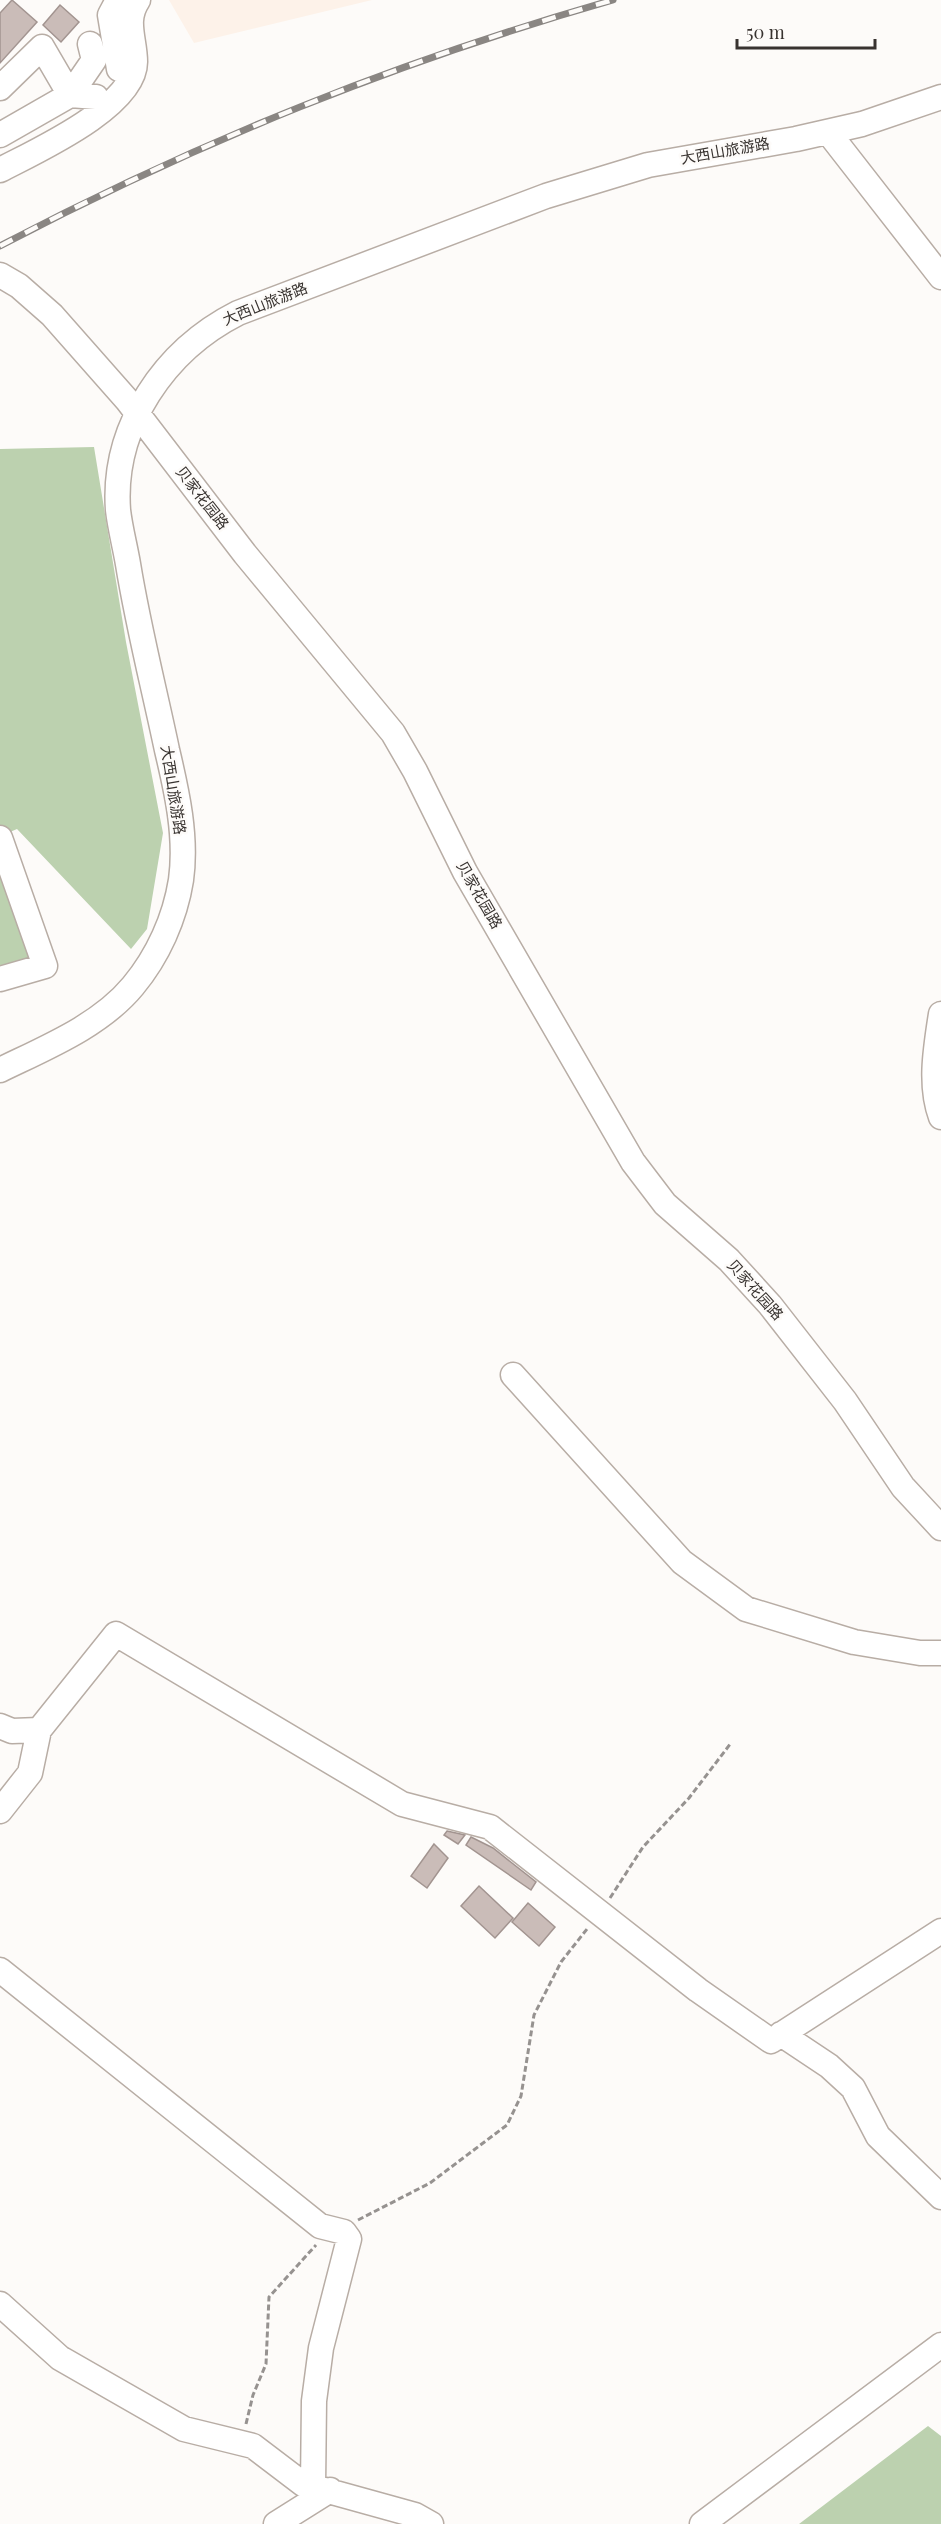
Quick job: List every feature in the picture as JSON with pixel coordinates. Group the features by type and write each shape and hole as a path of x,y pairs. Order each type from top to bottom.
{"street":[{"path":"82,126 96,98 120,67 110,15 118,0"},
{"path":"0,170 82,126 107,106 131,78 135,62 131,41 131,11 138,0"},
{"path":"0,135 70,95 94,60 90,44"},
{"path":"0,88 42,47 70,95"},
{"path":"70,95 96,98"},
{"name":"大西山旅游路","path":"0,1071 77,1030 118,1001 145,970 159,948 177,900 181,878 180,818 132,592 118,510 127,435 159,376 200,335 217,324 264,302 546,196 648,165 828,132 893,115 941,97"},
{"path":"828,132 941,277"},
{"name":"贝家花园路","path":"0,275 25,291 52,315 137,413 244,554 358,689 402,747 465,872 602,1111 650,1185 665,1204 729,1260 770,1305 845,1401 903,1487 941,1528"},
{"path":"0,838 45,966 0,979"},
{"path":"941,1014 934,1061 941,1118"},
{"path":"513,1375 682,1562 746,1609 854,1642 920,1653 941,1653"},
{"path":"0,1811 30,1773 39,1730 116,1634 402,1804 490,1827 698,1990 771,2042 913,1952 941,1931"},
{"path":"0,1726 12,1731 39,1730"},
{"path":"0,1970 329,2228 344,2232 349,2239 321,2348 314,2401 322,2488"},
{"path":"782,2034 829,2066 853,2088 878,2136 941,2197"},
{"path":"0,2304 60,2358 114,2392 184,2429 253,2446 303,2484 415,2515 431,2524"},
{"path":"702,2524 941,2345"},
{"path":"276,2524 322,2488"}],"path":[{"path":"242,2444 253,2395 266,2364 269,2297 329,2228 430,2183 507,2125 521,2096 534,2015 561,1962 600,1913 643,1847 689,1798 731,1743"}],"shaded area":[{"path":"169,0 372,0 194,43"}],"green space":[{"path":"94,447 126,642 163,833 147,929 131,949 17,829 10,832 55,970 0,986 0,449"},
{"path":"928,2426 941,2436 941,2524 799,2524"}],"building":[{"path":"12,0 37,22 0,63 0,13"},
{"path":"60,5 79,22 61,42 43,25"},
{"path":"447,1831 465,1835 458,1844 444,1835"},
{"path":"471,1837 493,1848 536,1882 531,1890 466,1845"},
{"path":"434,1844 448,1858 427,1888 411,1876"},
{"path":"479,1886 513,1918 495,1938 461,1906"},
{"path":"528,1903 555,1927 539,1946 512,1922"}],"railway":[{"path":"0,246 150,172 300,107 454,50 613,0"}]}
